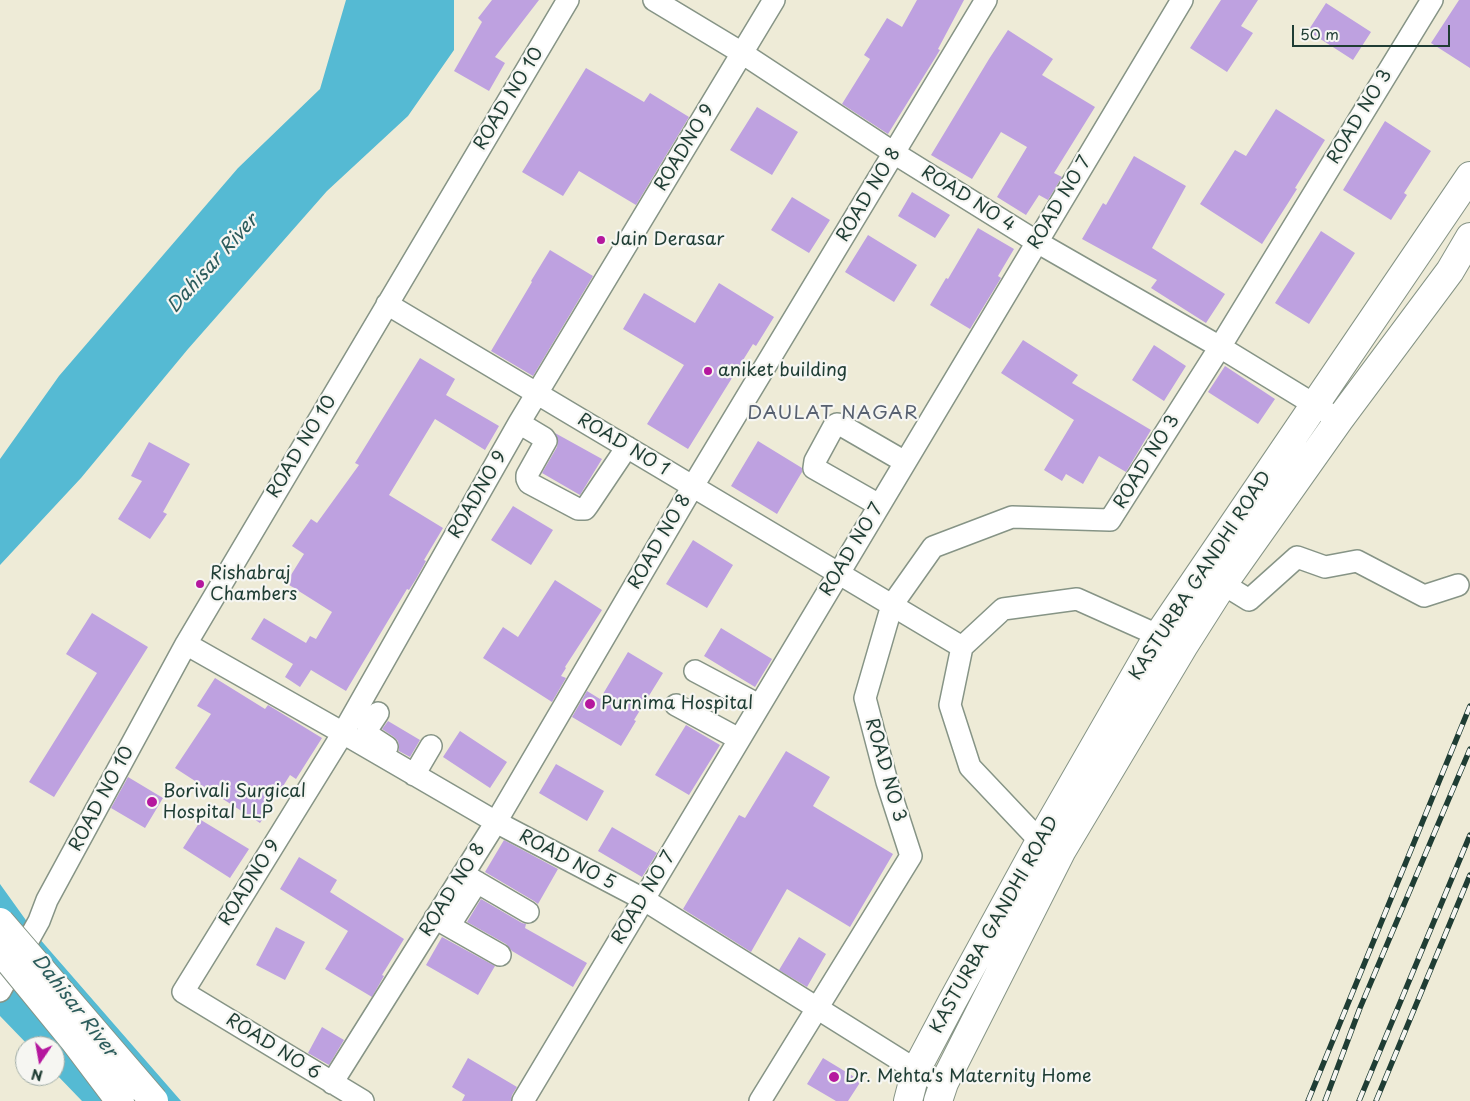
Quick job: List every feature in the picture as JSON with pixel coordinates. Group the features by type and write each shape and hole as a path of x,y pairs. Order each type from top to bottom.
{"main road":[{"name":"KASTURBA GANDHI ROAD","path":"941,1092 1051,846 1158,634 1470,176"},
{"path":"1433,232 1465,245"},
{"name":"KASTURBA GANDHI ROAD","path":"908,1101 916,1070 1051,846 1223,584 1339,420 1450,271 1465,245"},
{"path":"0,922 154,1101"},
{"path":"0,950 74,1040 120,1101"}],"street":[{"name":"ROAD NO 10","path":"0,991 39,921 47,900 186,644 568,0"},
{"name":"ROAD NO 4","path":"654,0 742,53 894,153 1037,242 1220,347 1339,420"},
{"name":"ROADNO 9","path":"183,992 365,718 520,422 774,0"},
{"name":"ROAD NO 8","path":"332,1083 470,878 496,822 693,486 986,0"},
{"name":"ROAD NO 7","path":"522,1101 643,900 755,703 839,573 874,503 1037,242 1182,0"},
{"name":"ROAD NO 3","path":"760,1101 911,856 887,782 865,698 892,605 933,547 1012,517 1110,520 1220,347 1432,0"},
{"name":"ROAD NO 1","path":"387,304 962,647"},
{"path":"520,422 546,441 527,475 529,483 578,509 585,509 627,447"},
{"path":"874,503 814,468 815,461 834,426 837,424 841,425 901,460"},
{"path":"1223,584 1249,600 1297,557 1325,567 1357,561 1424,596 1458,586"},
{"path":"1051,846 970,767 950,705 962,647 1003,609 1078,600 1158,634 1183,647"},
{"name":"ROAD NO 5","path":"186,644 365,718 383,751 496,822 643,900 916,1070 941,1092"},
{"path":"695,671 755,703"},
{"path":"676,705 736,736"},
{"path":"409,766 431,746"},
{"path":"470,878 528,912"},
{"path":"442,922 500,955"},
{"name":"ROAD NO 6","path":"183,992 363,1101"}],"water":[{"name":"Dahisar River","path":"346,0 454,0 454,50 408,116 327,191 188,349 81,478 0,565 0,459 59,376 238,168 320,89"},
{"name":"Dahisar River","path":"0,884 38,937 181,1101 82,1101 65,1083 65,1036 19,1036 0,1016"}],"building":[{"path":"492,0 539,0 495,57 505,63 489,91 454,71 482,22 478,18"},
{"path":"917,0 964,0 938,49 940,50 888,134 842,104 870,59 864,55 887,18 902,27"},
{"path":"1221,0 1258,0 1241,26 1253,33 1227,72 1190,48"},
{"path":"1459,0 1470,0 1470,68 1431,43"},
{"path":"1326,3 1371,32 1353,60 1308,31"},
{"path":"1008,30 1053,59 1042,75 1095,107 1054,173 1062,177 1048,200 1039,195 1026,215 997,197 1027,147 1001,132 972,179 931,155"},
{"path":"586,68 644,102 650,93 689,117 636,205 579,171 563,196 522,172"},
{"path":"757,107 798,132 772,175 730,150"},
{"path":"1276,109 1325,140 1262,244 1200,204 1235,150 1246,156"},
{"path":"1385,121 1431,151 1404,193 1407,195 1391,220 1343,190"},
{"path":"1134,156 1186,186 1152,248 1225,294 1206,323 1151,288 1157,280 1082,239 1103,203 1106,205"},
{"path":"912,192 950,215 935,238 898,216"},
{"path":"792,197 830,220 809,253 771,230"},
{"path":"978,228 1014,249 998,276 1001,278 970,329 930,305 946,278 948,279"},
{"path":"1321,231 1355,253 1309,324 1275,303"},
{"path":"868,235 917,265 894,302 845,272"},
{"path":"550,250 593,276 533,376 491,351"},
{"path":"719,283 774,317 756,346 753,344 688,449 647,424 684,365 623,329 644,293 695,323"},
{"path":"1023,340 1078,375 1072,383 1151,430 1126,472 1099,456 1083,484 1066,474 1062,481 1044,470 1074,420 1001,373"},
{"path":"1154,345 1186,366 1164,401 1132,380"},
{"path":"420,358 455,379 446,395 499,426 485,450 435,419 389,495 443,528 424,560 426,561 416,579 409,590 407,589 346,691 311,670 300,687 285,677 293,664 251,639 264,618 306,643 310,636 316,639 332,612 286,583 304,554 292,546 311,519 317,523 359,465 355,463"},
{"path":"1225,366 1275,399 1258,424 1208,392"},
{"path":"555,433 602,459 580,495 542,473 557,447 558,440"},
{"path":"758,441 802,468 802,472 777,514 731,486"},
{"path":"149,442 190,464 163,512 167,514 150,539 118,519 142,481 131,476"},
{"path":"513,506 553,530 531,565 491,540"},
{"path":"693,540 733,565 707,608 666,584"},
{"path":"555,580 602,610 565,667 561,676 566,678 552,702 483,658 503,627 518,637"},
{"path":"92,613 148,647 54,797 29,782 97,673 66,654"},
{"path":"721,628 772,659 755,687 704,656"},
{"path":"628,652 663,673 634,720 636,721 621,746 572,717 587,691 600,699"},
{"path":"215,678 265,709 268,705 322,738 296,779 290,775 260,823 175,768 211,714 197,706"},
{"path":"388,721 420,740 410,757 399,751 398,741 382,729"},
{"path":"686,725 720,745 689,795 655,775"},
{"path":"460,731 507,762 490,788 443,757"},
{"path":"786,751 830,777 813,806 893,854 850,927 787,889 751,952 683,909 739,815 745,818"},
{"path":"556,764 604,791 587,821 539,793"},
{"path":"128,777 163,798 145,828 111,808"},
{"path":"201,820 249,849 230,878 183,848"},
{"path":"612,827 657,853 642,877 598,851"},
{"path":"504,840 558,869 538,904 485,872"},
{"path":"299,857 337,880 330,892 404,939 382,975 384,976 372,997 325,969 348,931 280,889"},
{"path":"481,899 526,924 525,928 587,963 573,987 512,951 506,944 467,922"},
{"path":"276,927 305,942 285,980 256,965"},
{"path":"442,937 495,966 478,995 426,965"},
{"path":"799,937 826,954 807,987 779,970"},
{"path":"322,1027 344,1040 329,1065 308,1053"},
{"path":"468,1058 517,1087 511,1101 462,1101 465,1095 452,1087"},
{"path":"823,1058 861,1081 848,1101 836,1101 807,1084"}],"railway":[{"path":"1308,1101 1470,706"},
{"path":"1325,1101 1360,1008 1470,749"},
{"path":"1359,1101 1470,835"},
{"path":"1376,1101 1470,875"}],"place":[{"name":"Jain Derasar","path":"601,240"},
{"name":"aniket building","path":"708,371"},
{"name":"Rishabraj Chambers","path":"200,584"},
{"name":"Purnima Hospital","path":"590,704"},
{"name":"Borivali Surgical Hospital LLP","path":"152,802"},
{"name":"Dr. Mehta's Maternity Home","path":"834,1077"}],"district":[{"name":"DAULAT NAGAR","path":"833,414"}]}
